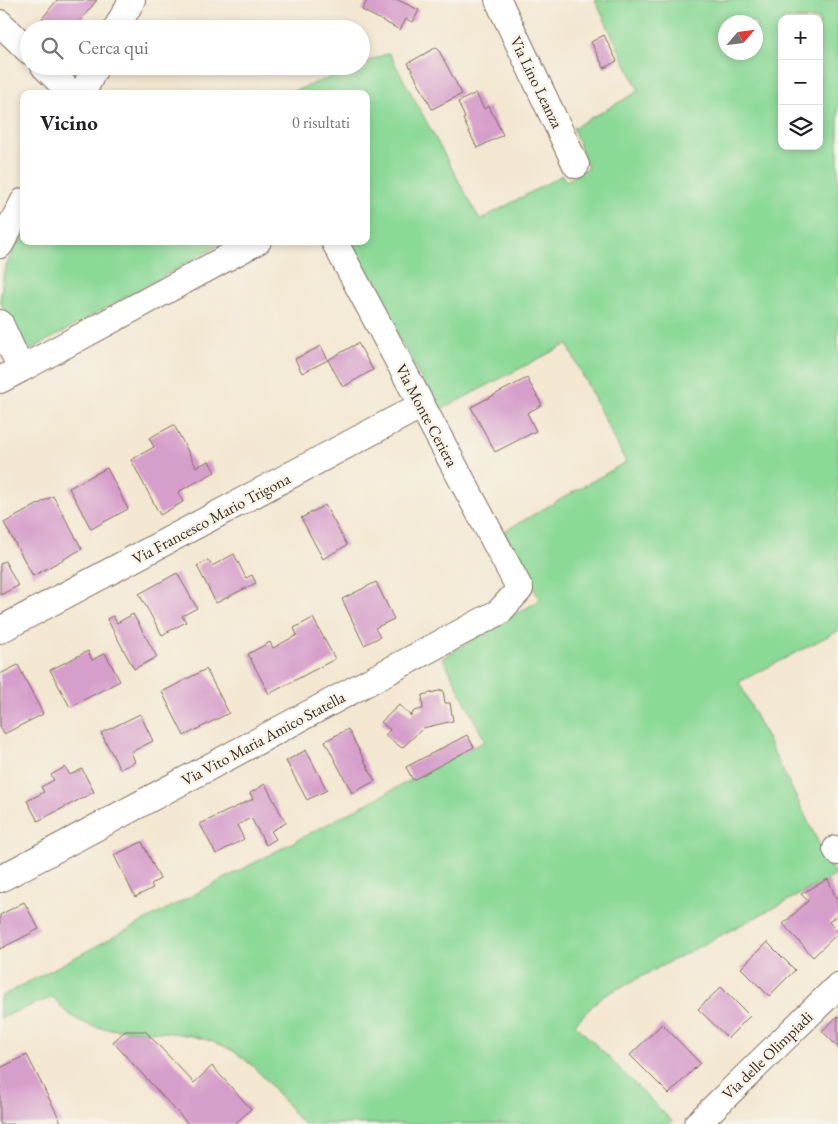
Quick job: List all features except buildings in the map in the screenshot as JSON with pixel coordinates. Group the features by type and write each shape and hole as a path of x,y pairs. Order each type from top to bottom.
{"street":[{"path":"121,20 132,0"},
{"name":"Via Lino Leanza","path":"498,0 576,165"},
{"path":"0,23 20,42"},
{"path":"53,75 68,90"},
{"path":"84,90 92,75"},
{"path":"0,245 20,208"},
{"path":"0,323 10,374 251,245"},
{"name":"Via Monte Ceriera","path":"336,245 520,588"},
{"name":"Via Francesco Mario Trigona","path":"0,630 422,405"},
{"name":"Via Vito Maria Amico Statella","path":"0,879 498,612 520,588"},
{"name":"Via delle Olimpiadi","path":"697,1124 838,986"}],"green space":[{"path":"595,0 838,0 838,631 739,682 835,876 600,998 575,1024 672,1121 669,1124 303,1124 256,1069 245,1059 221,1045 194,1036 174,1033 96,1027 78,1020 69,1014 53,997 0,1018 0,997 485,741 443,658 540,600 503,532 626,462 567,344 438,411 350,245 370,245 370,90 297,90 337,75 370,75 370,60 389,53 480,220 562,175 566,181 588,168 573,128 639,91"},
{"path":"20,235 20,245 220,245 30,350 17,338 0,300 4,271"}]}
